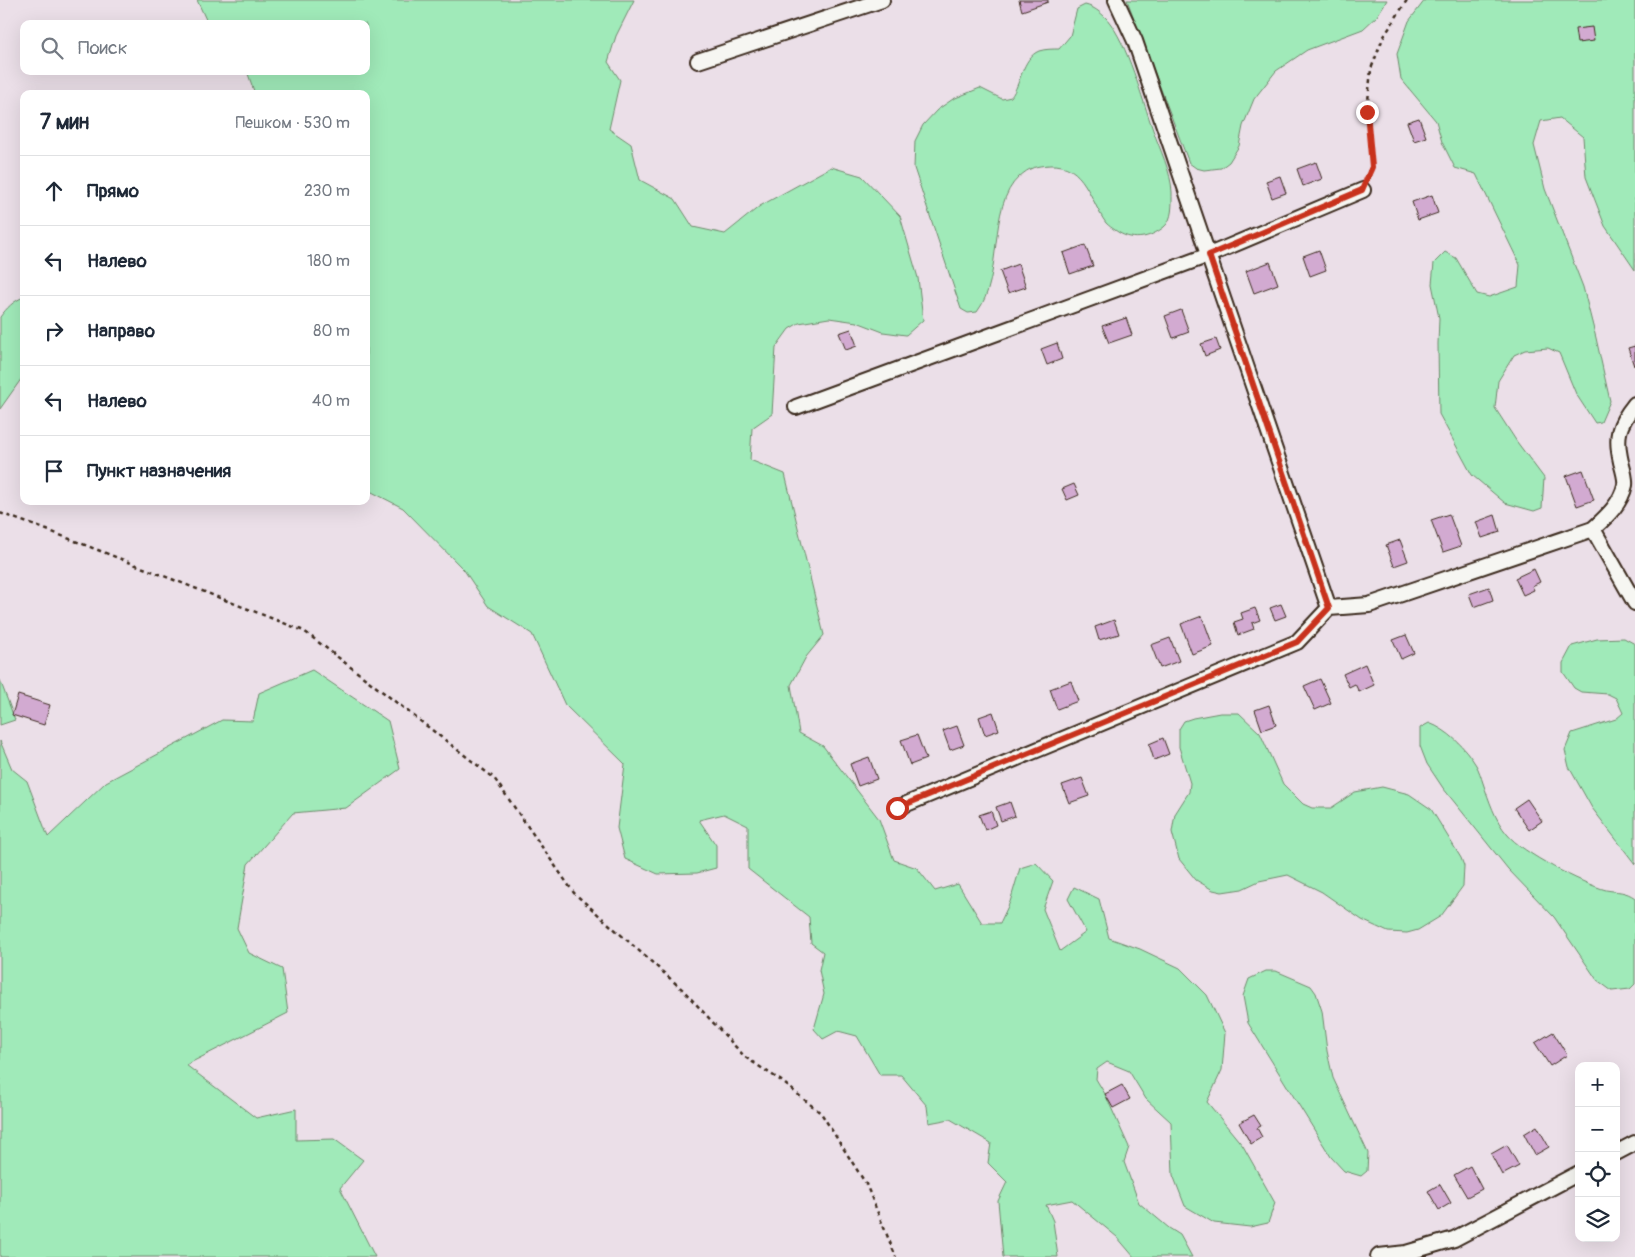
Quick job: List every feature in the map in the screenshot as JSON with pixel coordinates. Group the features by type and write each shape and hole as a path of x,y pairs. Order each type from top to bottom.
{"street":[{"path":"698,61 882,0"},
{"path":"1116,0 1135,41 1329,608"},
{"path":"796,407 1209,255 1362,190"},
{"path":"897,808 1297,642 1329,608 1369,605 1593,529 1620,500 1625,484 1618,449 1619,433 1623,419 1635,404"},
{"path":"1593,529 1635,603"},
{"path":"1618,1152 1635,1143"},
{"path":"1378,1257 1406,1253 1454,1238 1575,1175"}],"path":[{"path":"1362,190 1372,167 1367,112 1371,69 1383,38 1407,0"},
{"path":"0,513 48,530 304,632 494,778 574,893 683,990 745,1057 780,1080 822,1113 866,1184 896,1257"}],"green space":[{"path":"197,0 634,0 616,36 608,62 620,80 609,129 631,144 640,180 675,199 693,227 725,234 760,206 831,167 862,176 900,216 918,278 923,320 906,335 883,332 857,322 829,318 799,323 789,329 776,347 772,414 752,428 750,460 785,474 824,635 806,657 791,685 799,733 823,746 879,819 894,860 917,868 935,891 958,884 982,923 1000,923 1010,902 1020,868 1036,863 1053,881 1043,909 1060,951 1086,932 1068,899 1074,887 1099,899 1109,938 1140,949 1180,968 1207,995 1225,1033 1222,1070 1207,1102 1243,1146 1275,1203 1268,1223 1250,1227 1214,1223 1185,1206 1173,1175 1171,1122 1146,1099 1129,1071 1107,1062 1097,1069 1096,1079 1105,1094 1129,1147 1124,1162 1139,1203 1180,1235 1192,1257 1134,1257 1117,1237 1072,1200 1046,1205 1053,1221 1058,1257 1003,1257 998,1201 1007,1182 988,1163 991,1143 950,1119 929,1123 927,1106 901,1075 880,1075 857,1036 838,1031 823,1039 814,1029 824,994 819,970 823,952 811,943 809,917 748,869 748,826 724,814 699,820 716,845 716,868 697,873 658,874 625,859 617,828 625,764 565,705 532,634 488,606 464,570 403,508 370,491 370,90 254,90 248,75 370,75 370,20 206,20"},
{"path":"1127,0 1387,0 1377,16 1363,29 1307,50 1276,71 1254,99 1243,126 1239,146 1229,162 1221,168 1204,170 1196,168 1189,163"},
{"path":"1425,0 1635,0 1635,270 1605,226 1586,177 1583,137 1560,118 1541,121 1534,145 1545,189 1583,287 1610,401 1601,422 1595,423 1576,394 1559,353 1548,348 1525,350 1514,355 1498,381 1495,408 1544,478 1542,508 1534,511 1505,503 1472,475 1439,414 1439,318 1432,284 1434,263 1445,252 1456,258 1477,294 1489,297 1518,287 1520,265 1476,174 1455,168 1442,142 1436,121 1401,79 1397,54 1409,21"},
{"path":"1085,5 1097,10 1107,19 1115,30 1128,57 1170,176 1172,201 1169,220 1158,231 1140,238 1121,234 1106,223 1085,185 1071,170 1062,166 1050,165 1030,169 1019,177 1009,190 1003,205 994,262 985,297 977,312 968,313 961,309 914,168 915,141 923,125 937,110 953,99 980,88 1002,99 1011,97 1025,65 1033,54 1046,49 1059,49 1070,36 1077,9"},
{"path":"20,299 20,381 0,409 0,317 10,305"},
{"path":"1624,638 1635,644 1635,864 1592,808 1569,767 1565,750 1572,733 1616,719 1623,713 1616,698 1608,694 1581,692 1574,688 1563,672 1563,663 1572,646 1597,639"},
{"path":"312,670 388,721 400,769 346,808 293,813 248,864 237,928 249,953 282,969 288,1013 186,1065 256,1118 296,1109 296,1140 334,1139 363,1160 340,1188 375,1257 0,1257 0,741 12,769 27,781 48,837 106,782 222,720 253,721 259,693"},
{"path":"0,680 15,720 0,725"},
{"path":"1220,713 1239,713 1260,733 1283,784 1303,804 1312,808 1331,808 1355,792 1382,787 1409,794 1431,809 1464,866 1463,886 1441,916 1418,930 1407,933 1388,932 1362,920 1322,892 1288,875 1259,881 1242,889 1222,892 1213,890 1196,880 1179,859 1172,832 1175,814 1189,792 1190,783 1179,747 1179,729 1184,721"},
{"path":"1429,723 1443,730 1472,758 1496,816 1507,834 1515,842 1569,875 1596,887 1625,893 1635,898 1635,984 1630,989 1612,991 1597,980 1554,917 1508,869 1443,788 1427,764 1420,746 1420,728"},
{"path":"1266,971 1276,971 1311,986 1316,993 1322,1011 1327,1051 1333,1078 1368,1153 1367,1171 1361,1176 1344,1171 1331,1157 1248,1023 1243,996 1249,979"}],"building":[{"path":"1019,0 1048,0 1048,2 1022,11"},
{"path":"1592,27 1594,41 1577,43 1575,29"},
{"path":"1419,118 1426,137 1414,141 1407,122"},
{"path":"1316,162 1322,179 1303,186 1297,169"},
{"path":"1280,176 1286,193 1272,198 1266,181"},
{"path":"1432,195 1438,213 1418,220 1412,202"},
{"path":"1085,245 1093,266 1070,274 1063,253"},
{"path":"1319,250 1326,270 1310,276 1303,256"},
{"path":"1270,262 1278,284 1254,293 1246,271"},
{"path":"1018,264 1026,287 1008,293 1000,271"},
{"path":"1181,310 1189,332 1173,338 1165,316"},
{"path":"1126,318 1132,335 1109,343 1102,326"},
{"path":"851,329 857,346 846,350 839,333"},
{"path":"1216,339 1220,350 1205,356 1201,344"},
{"path":"1057,343 1062,359 1047,365 1041,349"},
{"path":"1635,346 1635,365 1634,366 1628,348"},
{"path":"1583,470 1594,500 1577,506 1566,476"},
{"path":"1074,484 1079,495 1067,500 1062,489"},
{"path":"1449,514 1461,546 1443,552 1431,520"},
{"path":"1495,515 1500,532 1482,538 1476,522"},
{"path":"1400,540 1408,561 1394,566 1386,545"},
{"path":"1534,569 1540,582 1532,586 1534,590 1523,595 1515,578"},
{"path":"1489,587 1493,600 1474,607 1469,594"},
{"path":"1281,604 1286,616 1275,620 1270,608"},
{"path":"1255,608 1260,620 1252,623 1254,629 1238,635 1234,622 1243,619 1241,613"},
{"path":"1202,616 1213,646 1192,654 1181,624"},
{"path":"1114,620 1119,634 1099,640 1095,627"},
{"path":"1406,635 1414,653 1401,659 1393,640"},
{"path":"1170,638 1179,661 1160,668 1151,645"},
{"path":"1365,664 1374,685 1359,692 1355,684 1349,687 1343,674"},
{"path":"1320,679 1331,703 1315,710 1304,686"},
{"path":"1071,681 1078,701 1057,709 1050,689"},
{"path":"18,695 50,705 44,725 12,715"},
{"path":"1269,705 1276,725 1262,730 1255,710"},
{"path":"993,712 999,730 985,735 979,717"},
{"path":"957,726 964,745 950,750 943,731"},
{"path":"917,735 926,759 910,765 901,740"},
{"path":"1163,738 1169,754 1154,760 1149,744"},
{"path":"869,757 877,779 858,786 850,764"},
{"path":"1082,778 1089,796 1069,803 1062,785"},
{"path":"1527,799 1542,821 1529,830 1514,808"},
{"path":"1010,802 1015,816 1001,821 996,807"},
{"path":"991,811 996,825 985,830 979,815"},
{"path":"1553,1032 1567,1055 1550,1066 1535,1043"},
{"path":"1122,1085 1130,1099 1113,1108 1105,1094"},
{"path":"1254,1115 1261,1126 1257,1128 1262,1137 1251,1144 1239,1123"},
{"path":"1537,1126 1549,1147 1535,1155 1524,1134"},
{"path":"1507,1145 1519,1166 1502,1175 1491,1154"},
{"path":"1470,1166 1482,1189 1467,1197 1454,1175"},
{"path":"1440,1184 1451,1203 1439,1210 1428,1191"}],"route":[{"path":"897,808 1297,642 1329,608 1209,255 1362,190 1372,167 1367,112"}]}
